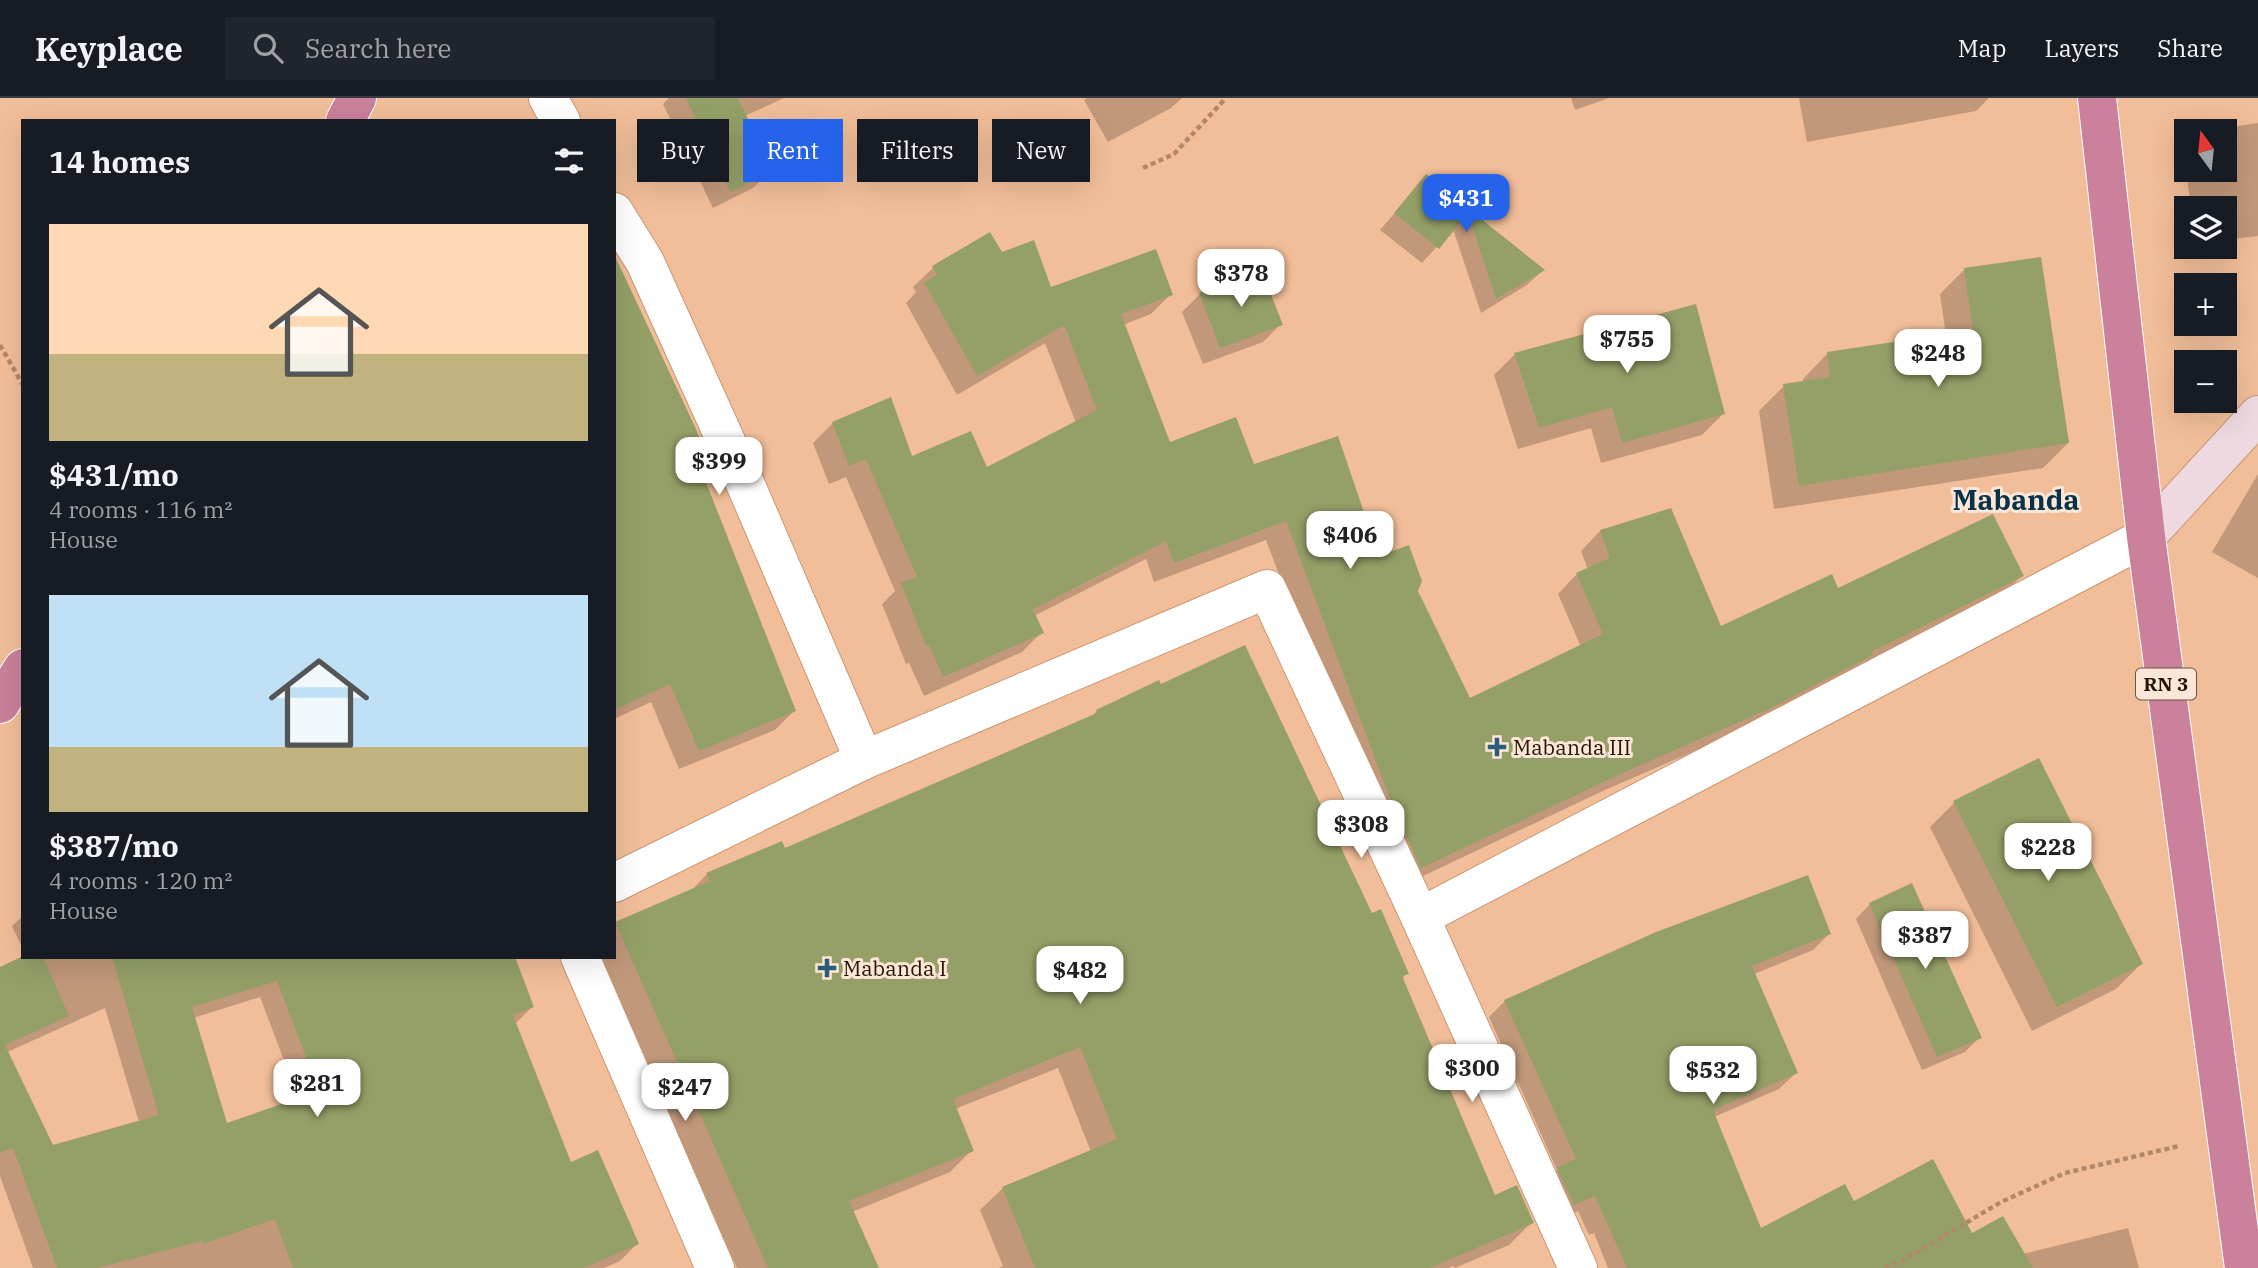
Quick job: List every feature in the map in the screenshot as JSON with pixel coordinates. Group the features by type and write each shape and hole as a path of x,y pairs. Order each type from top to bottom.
{"highway":[{"path":"346,119 357,98"},
{"name":"RN 3","path":"2097,98 2146,537 2244,1268"},
{"path":"0,704 21,671"}],"main road":[{"path":"2146,537 2258,415"}],"street":[{"path":"548,98 560,119"},
{"path":"616,215 645,262 748,490 864,760"},
{"path":"1420,916 2146,537"},
{"path":"616,882 864,760 1267,589 1420,916 1578,1268"},
{"path":"581,959 715,1268"}],"path":[{"path":"1143,168 1174,154 1226,98"},
{"path":"0,345 21,382"},
{"path":"1885,1268 1900,1262 2001,1202 2065,1172 2228,1135"}],"building":[{"path":"686,98 738,98 748,119 743,119 743,182 750,182 730,192 725,182 729,182 729,119 696,119"},
{"path":"1426,174 1545,270 1496,299 1468,213 1439,249 1394,213"},
{"path":"990,232 1002,252 1034,240 1051,287 1156,249 1173,295 1121,314 1170,442 1236,417 1254,464 1338,436 1379,556 1409,545 1422,581 1418,591 1470,698 1603,634 1576,573 1610,558 1600,530 1671,508 1721,626 1832,574 1838,588 1993,514 2024,576 1871,652 1873,655 1771,708 1627,771 1421,868 1394,809 1286,521 1174,563 1166,541 1033,609 1044,633 943,677 929,645 926,646 901,583 917,577 866,459 849,466 832,422 891,397 912,456 971,431 987,467 1097,410 1064,325 977,376 924,282 937,275 932,266"},
{"path":"2041,257 2069,443 1799,486 1783,384 1830,377 1827,352 1973,330 1964,268"},
{"path":"616,258 696,429 711,469 702,472 796,711 699,751 670,684 616,709"},
{"path":"1261,269 1283,325 1220,348 1199,293"},
{"path":"1696,304 1725,414 1622,443 1612,407 1539,428 1514,353"},
{"path":"1245,645 1372,913 1381,909 1409,974 1402,976 1495,1195 1517,1185 1534,1223 1430,1268 1035,1268 1002,1187 1117,1139 1080,1047 953,1099 974,1151 849,1201 879,1268 768,1268 616,922 710,881 706,873 782,841 785,848 1097,713 1096,710 1159,680 1161,684"},
{"path":"2039,758 2143,964 2057,1007 1953,801"},
{"path":"1808,875 1831,934 1752,966 1798,1073 1713,1110 1761,1228 1845,1184 1854,1201 1933,1159 1972,1233 2003,1216 2033,1268 1627,1268 1595,1196 1574,1205 1557,1168 1576,1159 1504,1000 1656,932"},
{"path":"1912,883 1982,1038 1937,1057 1869,903"},
{"path":"21,957 44,959 69,1016 5,1045 53,1145 159,1115 113,959 516,959 534,1007 513,1015 571,1162 598,1150 639,1244 584,1268 293,1268 275,1219 203,1244 202,1241 97,1268 57,1268 13,1148 0,1153 0,967","holes":["277,981 319,1091 227,1123 192,1007"]}],"place":[{"name":"Mabanda III","path":"1497,747"},
{"name":"Mabanda I","path":"827,968"}],"district":[{"name":"Mabanda","path":"2016,499"}]}
